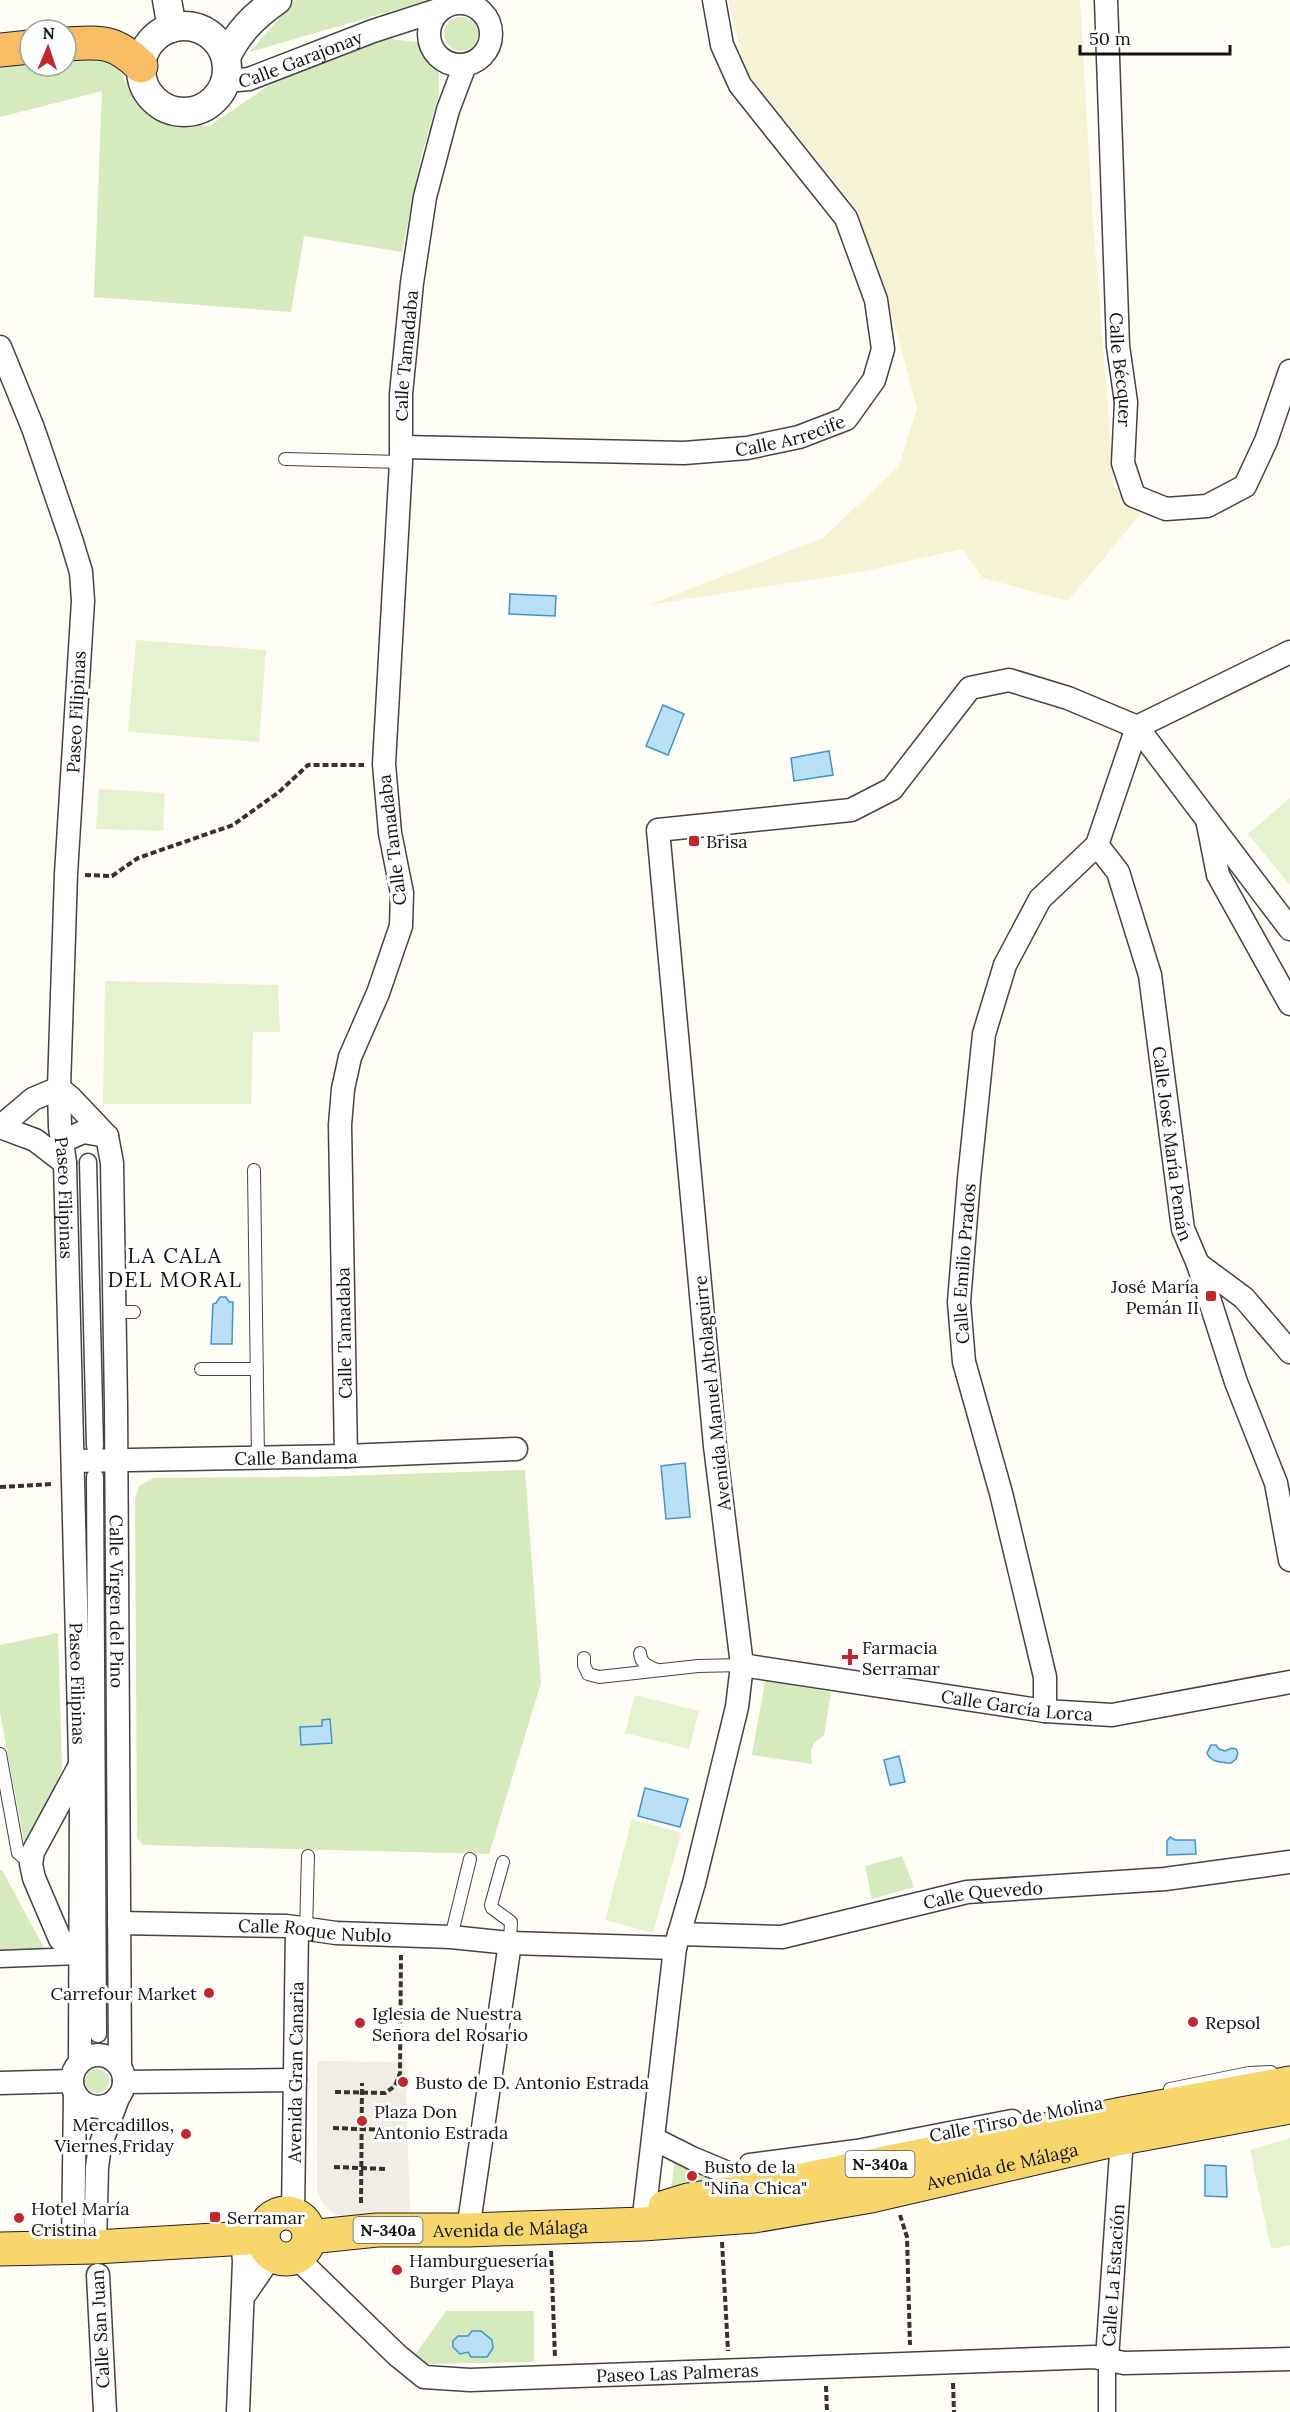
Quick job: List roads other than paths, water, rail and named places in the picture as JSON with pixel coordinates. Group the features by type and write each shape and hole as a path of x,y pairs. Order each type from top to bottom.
{"highway":[{"path":"78,43 91,42 111,45 123,50 141,66"},
{"path":"0,50 18,48"}],"main road":[{"name":"Avenida de Málaga","path":"643,2224 659,2209 757,2177 985,2143 1126,2111 1290,2083"},
{"name":"Avenida de Málaga","path":"0,2249 89,2256 377,2230 468,2230 643,2224 754,2216 872,2196 1126,2111 1290,2107"}],"street":[{"path":"167,0 172,28"},
{"path":"226,69 220,45 211,35 185,26 172,28 151,42 144,53 141,66 148,93 170,110 184,112 197,110 210,104 220,94 234,40 247,24 277,0"},
{"name":"Calle Arrecife","path":"401,455 684,453 747,448 799,437 846,419 874,380 883,349 876,300 846,218 740,86 722,45 714,0"},
{"name":"Calle Bécquer","path":"1106,0 1118,346 1126,402 1124,463 1134,496 1166,509 1207,506 1245,486 1266,441 1290,371"},
{"path":"459,4 479,10 486,17 491,35 489,45 475,61 456,63 440,58 431,45 430,25 434,16 459,4"},
{"name":"Calle Garajonay","path":"226,69 249,79 373,31 459,4"},
{"name":"Calle Garajonay","path":"373,31 422,34 431,45"},
{"name":"Calle Tamadaba","path":"346,1456 340,1125 343,1089 350,1057 378,993 401,927 402,892 390,834 384,764 385,717 394,614 401,455 401,394 412,283 426,197 448,110 456,63"},
{"name":"Paseo Filipinas","path":"0,347 33,428 81,572 83,601 66,874 59,1088 81,1474 79,1956 76,2078 89,2256"},
{"path":"1098,845 1137,727 1290,652"},
{"name":"Avenida Manuel Altolaguirre","path":"643,2224 677,1941 694,1883 737,1707 742,1665 716,1446 658,830 851,810 892,789 970,687 1009,680 1068,698 1137,727"},
{"path":"1137,727 1290,929"},
{"path":"1207,819 1218,875 1290,1004"},
{"name":"Calle José María Pemán","path":"1098,845 1118,872 1150,975 1183,1229 1198,1264 1236,1382 1283,1489 1290,1560"},
{"name":"Calle Emilio Prados","path":"1045,1711 1045,1677 1000,1493 964,1362 960,1302 969,1179 984,1034 1005,965 1040,899 1098,845"},
{"path":"59,1088 106,1136 83,1132 64,1152 0,1127 33,1099 59,1088"},
{"name":"Calle Virgen del Pino","path":"106,1136 112,1163 124,1312 116,1461 121,2082"},
{"path":"88,1162 95,1446"},
{"path":"1198,1264 1244,1298 1290,1352"},
{"name":"Calle Bandama","path":"81,1474 116,1461 346,1456 516,1449"},
{"path":"81,1474 98,2034"},
{"name":"Calle García Lorca","path":"742,1665 1045,1711 1112,1714 1290,1682"},
{"path":"79,1956 60,1939 34,1878 31,1864 33,1852 80,1766"},
{"name":"Calle Quevedo","path":"677,1941 782,1937 967,1892 1165,1879 1290,1862"},
{"name":"Calle Roque Nublo","path":"119,1923 287,1926 336,1933 451,1937 510,1943"},
{"name":"Avenida Gran Canaria","path":"238,2412 244,2260 279,2240 295,2080 302,1929"},
{"path":"468,2230 510,1943 677,1941"},
{"path":"0,1959 79,1956"},
{"path":"89,2256 100,2146 121,2082 105,2055 88,2056 76,2078 80,2100 95,2107 104,2106 121,2082"},
{"path":"0,2083 76,2078"},
{"path":"121,2082 295,2080"},
{"name":"Calle Tirso de Molina","path":"757,2177 857,2151 1027,2118 1126,2111"},
{"name":"Calle La Estación","path":"1107,2412 1107,2359 1126,2111"},
{"path":"985,2143 1027,2118"},
{"path":"654,2139 692,2158 757,2177"},
{"path":"241,2301 279,2240"},
{"name":"Paseo Las Palmeras","path":"279,2240 397,2355 424,2377 470,2380 1094,2356 1124,2363 1290,2359"},
{"name":"Calle San Juan","path":"89,2256 105,2412"}],"lane":[{"path":"285,459 401,455"},
{"path":"254,1170 258,1458"},
{"path":"201,1369 257,1369"},
{"path":"640,1653 645,1665 658,1670"},
{"path":"584,1658 588,1674 599,1677 698,1666 742,1665"},
{"path":"0,1754 18,1852 31,1864"},
{"path":"302,1929 308,1856"},
{"path":"451,1937 470,1859"},
{"path":"503,1862 490,1905 511,1922 510,1943"},
{"path":"1126,2111 1249,2073 1290,2073"}],"water":[{"path":"510,594 556,596 555,616 509,614"},
{"path":"663,705 684,714 668,755 646,746"},
{"path":"829,751 833,775 794,781 791,758"},
{"path":"220,1297 226,1297 229,1302 233,1302 232,1344 211,1344 213,1304"},
{"path":"685,1463 690,1517 666,1519 661,1466"},
{"path":"330,1719 332,1743 301,1745 300,1727 322,1726 322,1720"},
{"path":"1211,1745 1216,1745 1225,1751 1236,1749 1238,1753 1236,1759 1231,1763 1214,1760 1207,1753"},
{"path":"899,1756 905,1782 890,1785 884,1760"},
{"path":"645,1788 688,1799 680,1827 638,1816"},
{"path":"1170,1837 1175,1840 1195,1840 1196,1854 1167,1855 1167,1841"},
{"path":"1205,2165 1226,2166 1227,2197 1205,2196"},
{"path":"472,2331 481,2331 492,2340 493,2348 487,2357 471,2357 468,2352 460,2354 453,2347 453,2341 458,2336 468,2336"}],"place":[{"name":"Brisa","path":"694,841"},
{"name":"José María Pemán II","path":"1211,1296"},
{"name":"Farmacia Serramar","path":"850,1657"},
{"name":"Carrefour Market","path":"209,1993"},
{"name":"Repsol","path":"1193,2022"},
{"name":"Iglesia de Nuestra Señora del Rosario","path":"360,2023"},
{"name":"Busto de D. Antonio Estrada","path":"403,2082"},
{"name":"Plaza Don Antonio Estrada","path":"362,2121"},
{"name":"Mercadillos, Viernes,Friday","path":"186,2134"},
{"name":"Busto de la \"Niña Chica\"","path":"692,2176"},
{"name":"Serramar","path":"215,2217"},
{"name":"Hotel María Cristina","path":"19,2218"},
{"name":"Hamburguesería Burger Playa","path":"397,2270"}],"district":[{"name":"LA CALA DEL MORAL","path":"175,1267"}]}
